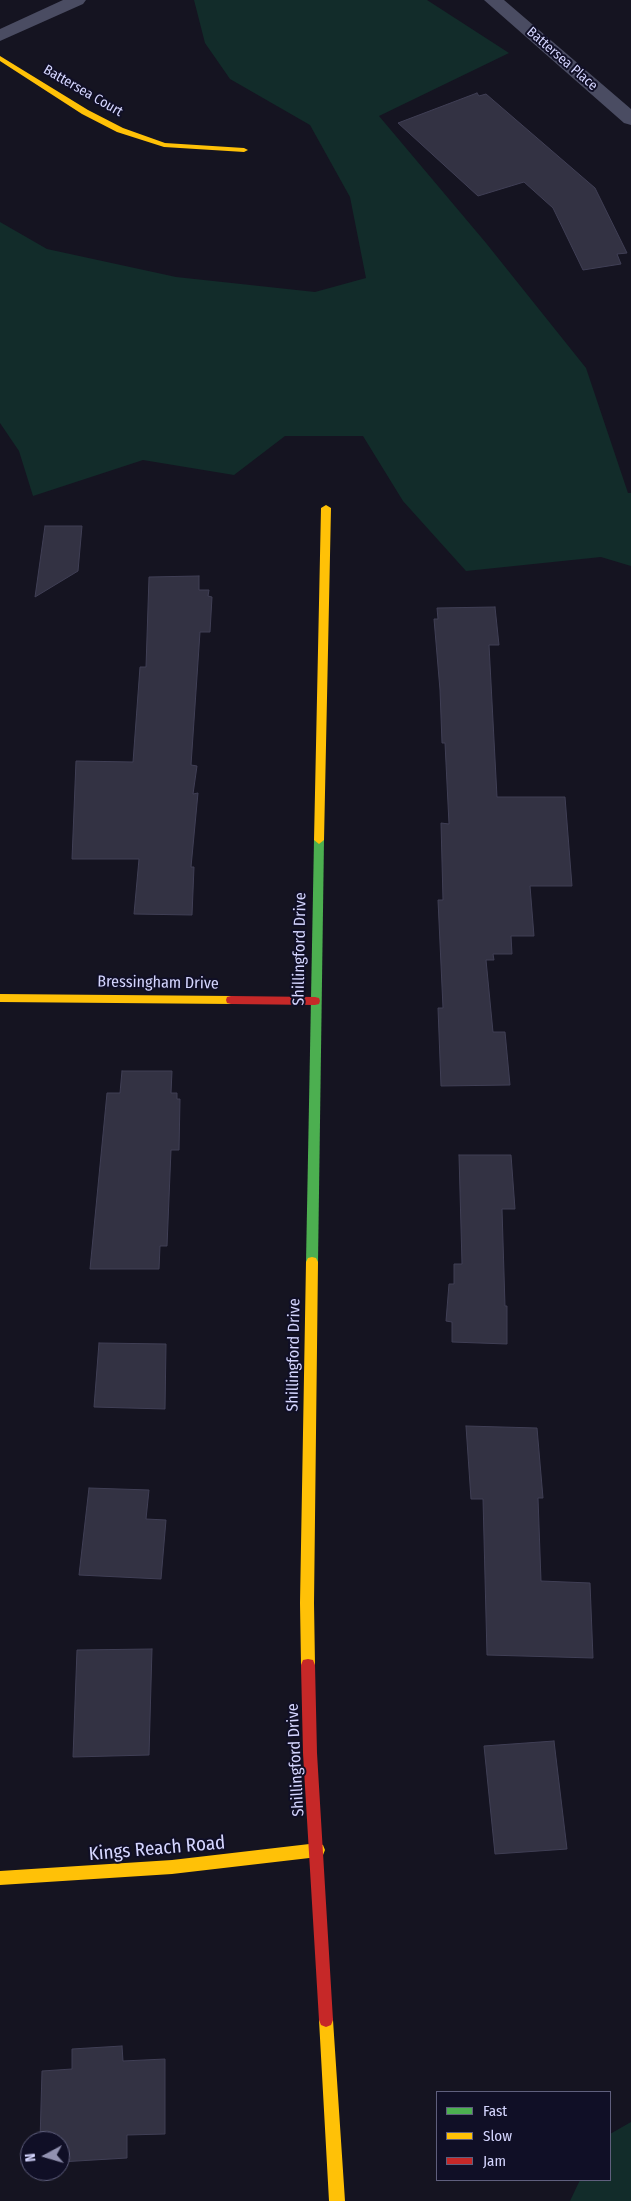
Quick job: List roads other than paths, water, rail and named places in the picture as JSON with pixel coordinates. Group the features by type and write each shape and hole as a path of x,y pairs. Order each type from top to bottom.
{"street":[{"path":"0,36 77,0"},
{"name":"Battersea Place","path":"493,0 631,119"},
{"name":"Battersea Court","path":"0,58 85,112 120,130 164,145 244,150"},
{"name":"Shillingford Drive","path":"326,508 315,1001 307,1603 310,1753 318,1850 337,2201"},
{"name":"Bressingham Drive","path":"0,998 315,1001"},
{"name":"Kings Reach Road","path":"0,1878 172,1867 318,1850"}]}
